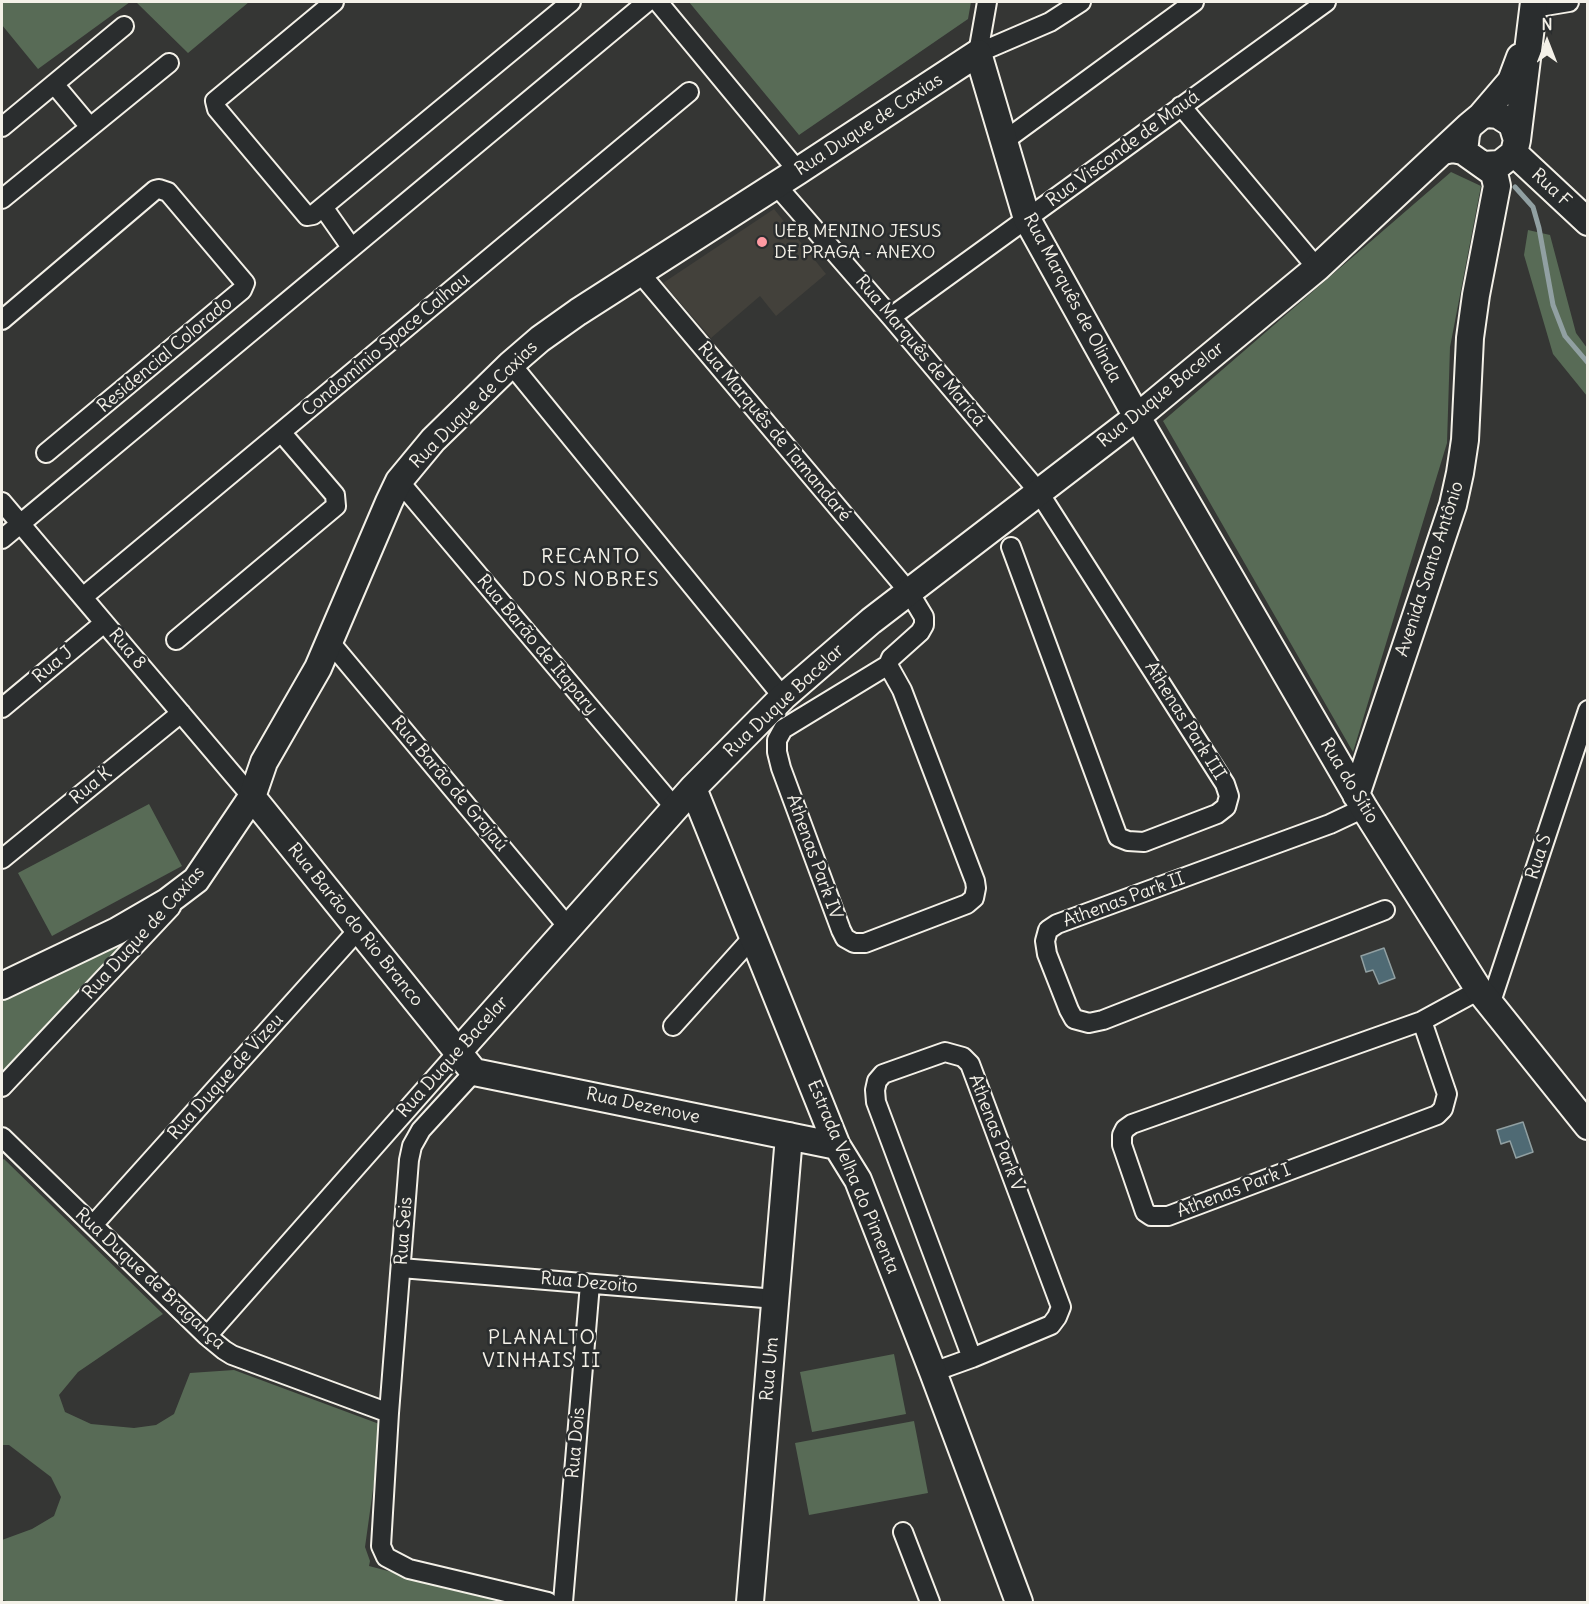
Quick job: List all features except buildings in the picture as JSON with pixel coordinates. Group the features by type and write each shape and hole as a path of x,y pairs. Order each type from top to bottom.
{"main road":[{"path":"1477,161 1465,142 1475,121 1503,93 1517,68 1533,5"},
{"name":"Avenida Santo Antônio","path":"1496,195 1513,151 1533,5"},
{"name":"Rua Duque de Caxias","path":"196,879 252,797 264,762 318,668 330,642 388,502 399,482 433,440 511,364 560,325 978,53"},
{"name":"Rua Marquês de Olinda","path":"978,53 1027,219 1137,417"},
{"path":"1443,152 1458,150 1477,161 1500,164 1513,151 1512,124 1506,118 1490,114 1475,121"},
{"name":"Rua Duque Bacelar","path":"457,1053 693,788 783,697 849,639 1038,491 1137,417 1317,268 1475,121"},
{"name":"Rua F","path":"1513,151 1587,222"},
{"name":"Avenida Santo Antônio","path":"1360,802 1449,516 1460,473 1465,440 1473,316 1497,186 1494,174 1477,161"},
{"name":"Rua do Sítio","path":"1137,417 1360,802 1484,998 1587,1126"},
{"name":"Estrada Velha do Pimenta","path":"693,788 837,1146 858,1180 1019,1602"},
{"name":"Rua Barão do Rio Branco","path":"252,797 457,1053"},
{"path":"2,986 117,931 167,902 196,879"},
{"path":"457,1053 474,1072"},
{"name":"Rua Dezenove","path":"474,1072 837,1146"},
{"name":"Rua Um","path":"750,1602 789,1136"}],"street":[{"path":"334,2 215,101 217,109 305,214 314,215 571,2"},
{"path":"2,539 351,247 376,218 646,2"},
{"path":"658,2 798,171"},
{"name":"Rua Marquês de Olinda","path":"978,53 987,2"},
{"name":"Rua Duque de Caxias","path":"978,53 1050,22 1081,2"},
{"path":"1004,141 1194,2"},
{"name":"Rua Visconde de Mauá","path":"891,317 1326,2"},
{"path":"1533,5 1569,2"},
{"path":"2,127 124,26"},
{"path":"2,199 169,63"},
{"path":"54,84 90,127"},
{"name":"Condomínio Space Calhau","path":"83,597 689,92"},
{"path":"1180,106 1317,268"},
{"name":"Rua Marquês de Maricá","path":"776,185 1038,491"},
{"name":"Residencial Colorado","path":"2,320 159,189 168,192 244,284 242,290 46,453"},
{"path":"323,207 351,247"},
{"name":"Rua Marquês de Tamandaré","path":"640,273 909,591"},
{"path":"511,364 783,697"},
{"path":"176,640 336,506 335,495 281,432"},
{"name":"Rua Barão de Itapary","path":"399,482 675,808"},
{"name":"Athenas Park III","path":"1011,548 1118,837 1128,841 1144,842 1217,814 1226,807 1229,796 1225,783 1038,491"},
{"name":"Rua 8","path":"2,502 252,797"},
{"name":"Athenas Park IV","path":"888,665 902,690 976,888 974,898 967,903 865,943 854,943 845,938 841,930 781,768 777,740 783,729 888,665 891,657 920,632 924,625 924,617 909,591"},
{"name":"Rua J","path":"2,708 104,623"},
{"name":"Rua Barão de Grajaú","path":"330,642 568,927"},
{"name":"Rua S","path":"1484,998 1587,710"},
{"name":"Rua K","path":"2,859 181,713"},
{"name":"Athenas Park II","path":"1360,802 1330,824 1057,924 1048,930 1045,941 1047,954 1074,1019 1089,1023 1103,1020 1385,910"},
{"name":"Rua Duque de Caxias","path":"2,1087 196,879"},
{"name":"Rua Duque de Vizeu","path":"93,1225 360,929"},
{"path":"673,1026 753,937"},
{"name":"Athenas Park I","path":"1422,1021 1447,1094 1443,1109 1437,1115 1168,1216 1152,1216 1145,1212 1122,1145 1122,1135 1125,1129 1132,1124 1484,998"},
{"name":"Athenas Park V","path":"933,1372 972,1358 1051,1325 1061,1307 970,1064 963,1057 945,1052 882,1074 877,1081 876,1102 972,1358"},
{"name":"Rua Duque Bacelar","path":"207,1336 457,1053"},
{"name":"Rua Seis","path":"474,1072 421,1130 412,1146 409,1160 388,1413 381,1546 386,1557 410,1569 548,1602"},
{"name":"Rua Duque de Bragança","path":"2,1137 207,1336 232,1355 388,1413"},
{"name":"Rua Dezoito","path":"401,1268 776,1299"},
{"name":"Rua Dois","path":"563,1602 590,1284"},
{"path":"903,1532 930,1602"}],"shaded area":[{"name":"UEB MENINO JESUS DE PRAGA - ANEXO","path":"774,209 826,274 776,316 760,296 711,338 663,283"}],"green space":[{"path":"2,2 130,2 38,69 2,25"},
{"path":"136,2 249,2 188,53"},
{"path":"689,2 971,2 968,19 799,135"},
{"path":"1451,172 1481,186 1450,347 1447,443 1353,752 1163,421"},
{"path":"1528,230 1550,235 1576,333 1587,348 1587,396 1553,354 1524,255"},
{"path":"149,804 182,866 52,936 18,873"},
{"path":"127,941 2,1075 2,997"},
{"path":"4,1159 163,1314 78,1372 59,1395 65,1412 91,1424 134,1428 156,1425 174,1414 190,1373 234,1370 382,1425 365,1547 370,1561 369,1566 506,1602 11,1602 2,1600 2,1540 32,1529 54,1516 61,1497 51,1477 9,1445 2,1445 2,1160"},
{"path":"894,1354 906,1414 812,1432 800,1372"},
{"path":"914,1421 928,1493 809,1515 795,1443"}],"water":[{"path":"1384,948 1395,978 1379,984 1373,970 1366,972 1361,956"},
{"path":"1523,1122 1533,1152 1516,1158 1510,1141 1501,1144 1497,1130"}],"waterway":[{"path":"1515,187 1533,207 1553,305 1565,336 1588,363"}],"place":[{"name":"UEB MENINO JESUS DE PRAGA - ANEXO","path":"762,242"}],"district":[{"name":"RECANTO DOS NOBRES","path":"591,568"},
{"name":"PLANALTO VINHAIS II","path":"542,1350"}]}
